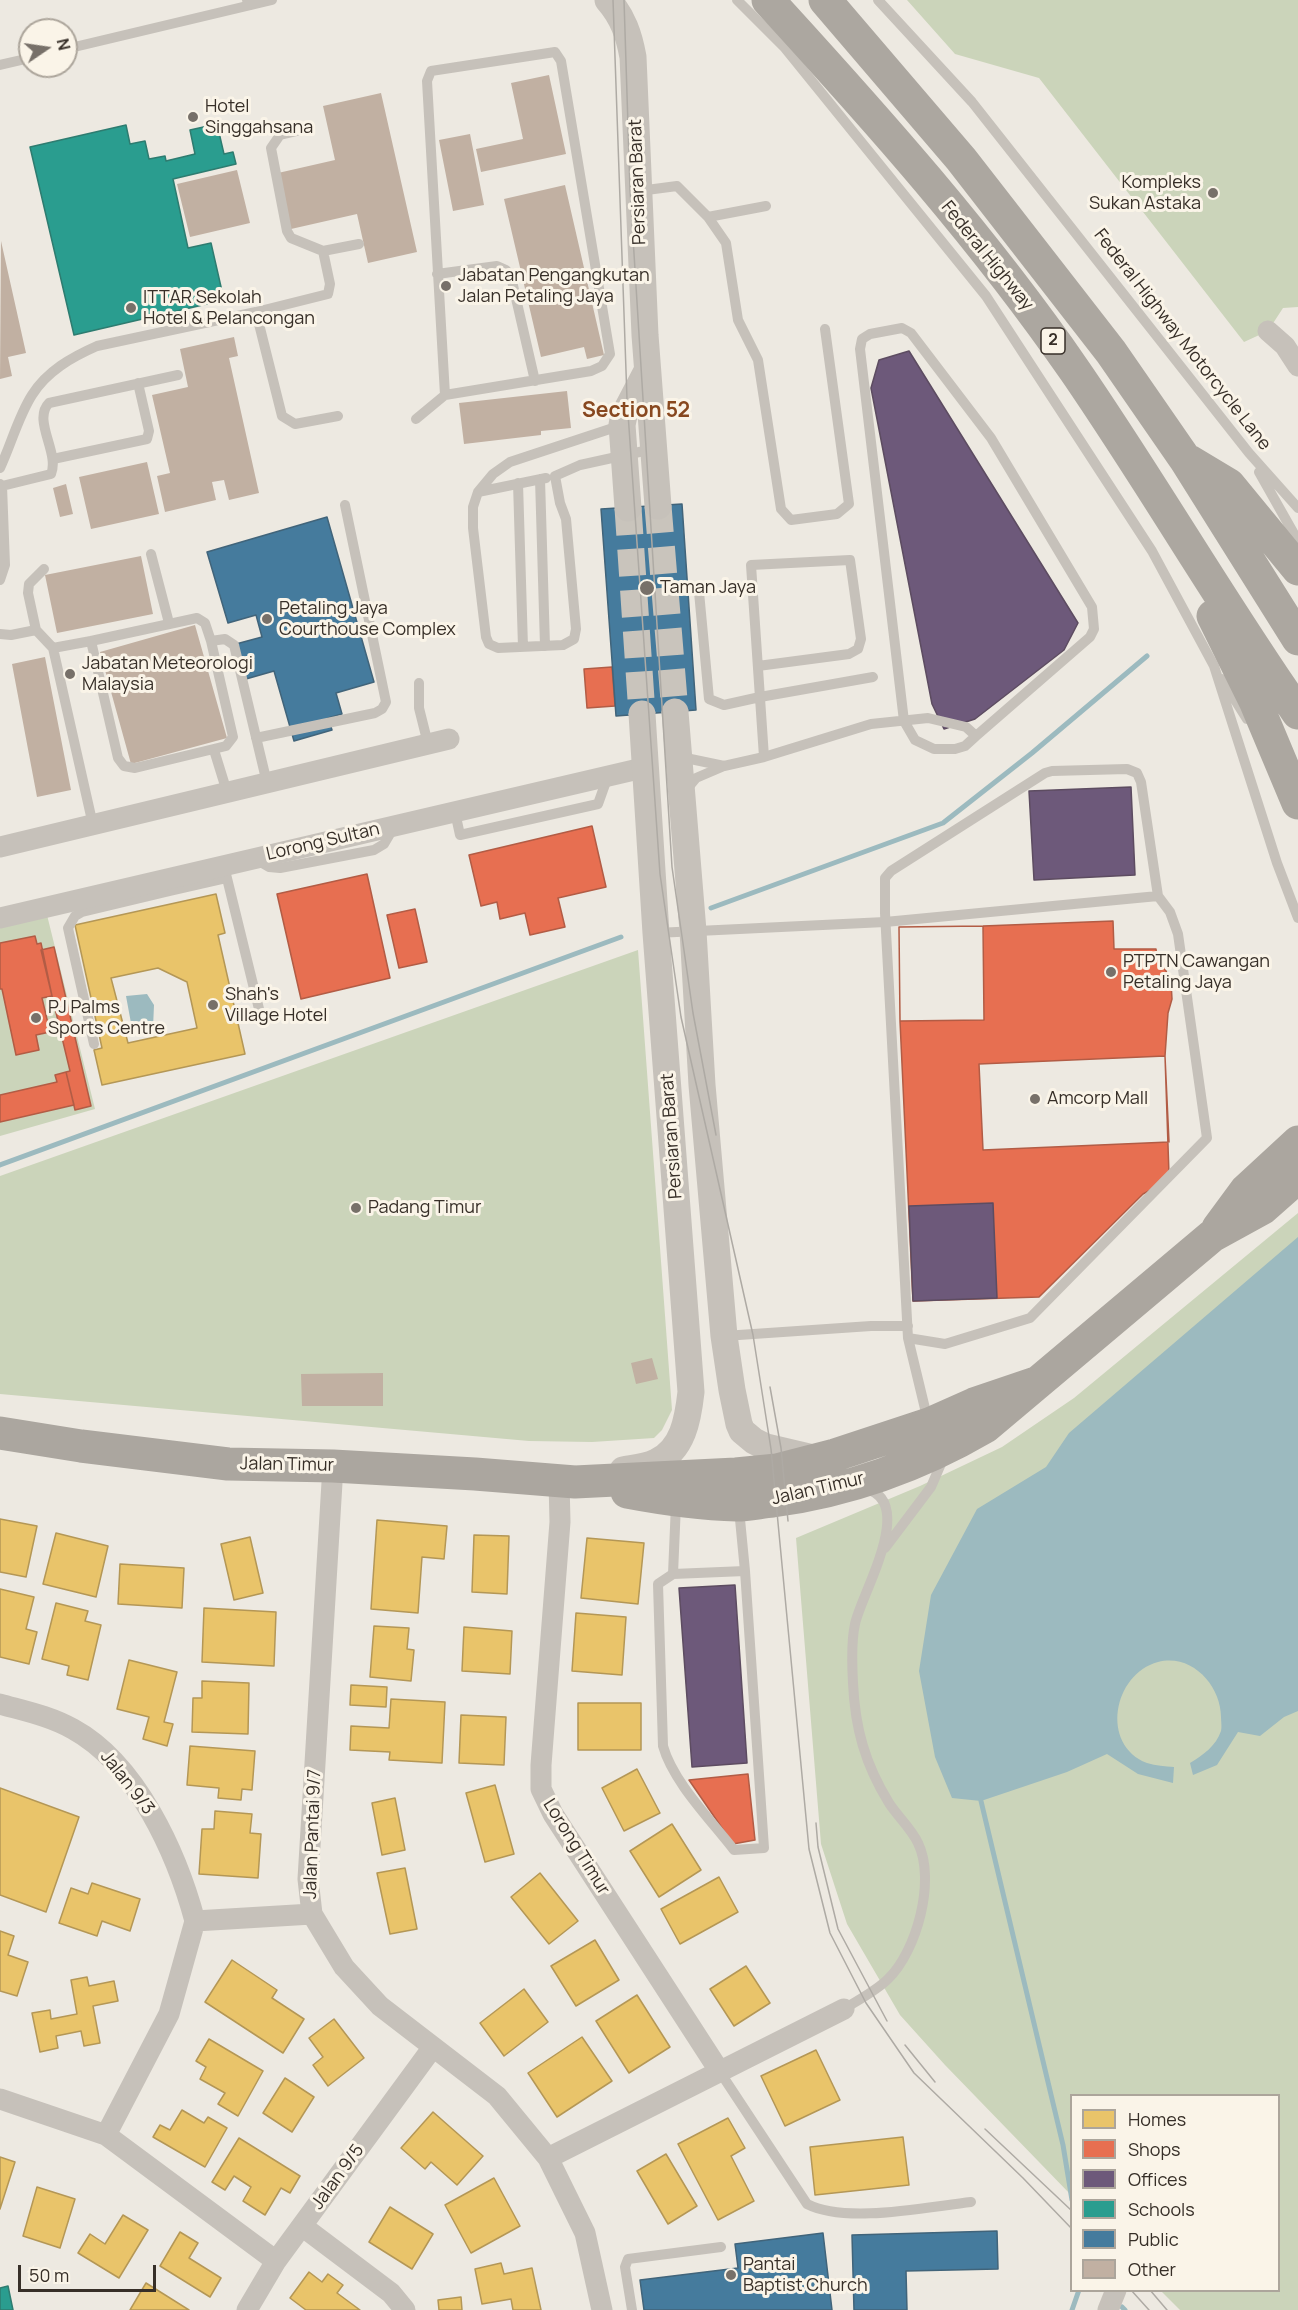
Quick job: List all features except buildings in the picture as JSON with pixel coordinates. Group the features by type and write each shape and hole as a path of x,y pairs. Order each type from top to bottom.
{"highway":[{"name":"Federal Highway","path":"768,0 923,175 1022,297 1153,489 1298,712"},
{"name":"2","path":"825,0 961,159 1111,352 1185,459 1298,639"},
{"path":"1185,459 1229,485 1298,569"},
{"path":"1153,489 1256,703 1296,798"}],"main road":[{"name":"Jalan Timur","path":"1212,1236 1246,1190 1298,1142"},
{"name":"Jalan Timur","path":"567,1482 777,1470 817,1459 985,1427 1212,1236 1263,1208 1298,1177"},
{"name":"Jalan Timur","path":"0,1433 81,1446 228,1464 333,1466 475,1474 567,1482 676,1501 739,1505 799,1497 841,1487 905,1467 938,1436"}],"street":[{"name":"Persiaran Barat","path":"608,0 621,16 631,48 647,371 624,415 637,421 654,449 658,506"},
{"path":"1268,331 1285,346 1298,366"},
{"name":"Persiaran Barat","path":"628,508 624,455 637,421"},
{"name":"Persiaran Barat","path":"675,712 693,931 702,1085 724,1336 732,1390 742,1431 754,1441 766,1447 817,1459"},
{"name":"Persiaran Barat","path":"567,1482 656,1462 670,1452 678,1442 689,1410 691,1392 656,933 642,714"},
{"path":"0,847 449,739"},
{"name":"Lorong Sultan","path":"0,918 226,872 254,859 647,767"},
{"name":"Jalan Pantai 9/7","path":"333,1466 308,1879 312,1914 344,1967 380,2006 498,2096 548,2158 585,2233 602,2310"},
{"name":"Lorong Timur","path":"567,1482 560,1522 541,1789 553,1814 720,2072"},
{"name":"Jalan 9/3","path":"0,1704 51,1718 75,1730 96,1745 120,1769 159,1824 187,1889 195,1921 169,2014 105,2135"},
{"path":"195,1921 312,1914"},
{"path":"548,2158 844,2009"},
{"name":"Jalan 9/5","path":"247,2310 276,2261 434,2047"},
{"path":"0,2099 105,2135 276,2261"},
{"path":"302,2226 391,2293 405,2310"},
{"path":"1108,2310 1115,2292"}],"lane":[{"path":"78,46 249,2 272,0"},
{"path":"737,0 785,48 986,297 1152,551 1214,666 1296,798"},
{"name":"Federal Highway Motorcycle Lane","path":"878,0 972,102 1249,453 1298,508"},
{"path":"416,419 445,395 591,371 602,366 610,354 561,61 555,52 431,71 427,81 445,395"},
{"path":"0,65 18,61"},
{"path":"310,128 280,135 271,148 287,231 291,238 323,251 359,244"},
{"path":"639,191 677,186 708,217 726,243 738,320 758,360 781,509 791,520 837,514 849,504 825,329"},
{"path":"708,217 766,206"},
{"path":"0,468 32,396 49,375 73,357 97,346 328,294 330,284 323,251"},
{"path":"437,274 497,266 506,270 512,281 535,381"},
{"path":"256,312 282,416 295,424 338,416"},
{"path":"902,328 911,333 991,438 1092,607 1094,629 1090,636 976,736 965,746 955,749 934,749 915,740 904,721 860,349 862,339 870,334 902,328"},
{"path":"0,580 5,565 1,485 51,474 54,466 43,417 48,403 178,375"},
{"path":"53,459 147,439 149,431 138,383"},
{"path":"555,476 560,503 566,519 576,629 574,639 563,645 498,648 489,644 486,637 473,528 473,507 478,492 493,474 510,462 637,421"},
{"path":"478,492 555,476 580,465 654,449"},
{"path":"1249,453 1298,541"},
{"path":"540,479 545,646"},
{"path":"518,483 523,647"},
{"path":"256,738 375,713 382,709 386,702 345,505"},
{"path":"151,554 169,623"},
{"path":"758,666 849,654 858,649 861,639 850,560 751,565 764,757"},
{"path":"44,569 27,588 36,630 53,648 93,825"},
{"path":"699,592 710,699 724,705 873,678"},
{"path":"53,648 197,618 205,623 211,641 233,737 226,746 214,750 135,768 129,768 120,763 91,641"},
{"path":"0,634 11,635 36,630"},
{"path":"211,641 225,639 234,645 267,783"},
{"path":"1214,666 1277,863 1298,918"},
{"path":"419,683 419,708 428,744"},
{"path":"681,799 688,786 696,778 724,766 764,757 871,724 937,719 966,727 976,736"},
{"path":"214,750 227,792"},
{"path":"679,757 724,766"},
{"path":"883,1551 931,1487 938,1436 908,1338 885,922 885,878 891,871 1045,773 1127,769 1137,773 1141,782 1158,896 1170,912 1179,934 1207,1138 1030,1318 945,1344 908,1338"},
{"path":"226,872 260,1013"},
{"path":"94,1044 68,928 70,921 82,912 169,885"},
{"path":"656,933 885,922 1158,896"},
{"path":"724,1336 871,1326 908,1326"},
{"path":"841,1487 872,1491 886,1506 888,1524 883,1551 854,1624 853,1683 859,1738 866,1760 890,1804 919,1844 926,1876 921,1911 908,1952 900,1966 888,1980 844,2009"},
{"path":"673,1574 676,1501"},
{"path":"739,1505 745,1571 765,1848 734,1850 684,1786 666,1756 663,1746 658,1584 673,1574 745,1571"},
{"path":"720,2072 807,2204 820,2211 851,2215 971,2202"},
{"path":"632,2310 625,2267 628,2259 721,2247"}],"green space":[{"name":"Kompleks Sukan Astaka","path":"907,0 1298,0 1298,307 1283,308 1268,331 1244,342 1039,78 955,54"},
{"name":"PJ Palms Sports Centre","path":"47,915 95,1109 0,1136 0,926"},
{"path":"638,950 672,1410 662,1430 654,1438 592,1442 529,1441 0,1394 0,1176"},
{"path":"1298,1213 1298,2310 1180,2310 1162,2292 1280,2292 1280,2094 1070,2094 1070,2194 945,2065 900,2015 847,1924 821,1844 796,1538 920,1486 1002,1447 1074,1398"}],"water":[{"path":"147,994 154,1005 153,1028 133,1034 126,996"},
{"path":"1298,1237 1298,1711 1284,1717 1260,1736 1238,1732 1217,1765 1193,1775 1190,1763 1212,1746 1221,1731 1220,1705 1210,1684 1193,1667 1182,1662 1158,1662 1143,1669 1131,1680 1122,1694 1118,1710 1118,1726 1123,1741 1132,1754 1147,1763 1174,1767 1173,1783 1138,1774 1107,1754 1067,1772 981,1801 952,1798 935,1757 919,1671 931,1595 977,1509 1046,1467 1069,1433"}],"waterway":[{"path":"711,908 943,823 1032,753 1147,656"},
{"path":"0,1165 621,937"},
{"path":"981,1801 1063,2145 1070,2188"},
{"path":"1072,2310 1078,2292"},
{"path":"1122,2307 1125,2310"}],"tunnel":[{"path":"658,506 675,712"},
{"path":"628,508 642,714"}],"tram line":[{"path":"613,0 627,399 660,874 681,1017 753,1335 771,1449 809,1849 830,1933 866,2003 914,2073 1023,2178 1070,2227"},
{"path":"624,0 630,189 672,867 693,1013 716,1135"},
{"path":"770,1387 781,1448 788,1521"},
{"path":"816,1823 818,1847 838,1929 887,2021"},
{"path":"905,2045 935,2082"},
{"path":"985,2129 1070,2209"},
{"path":"1133,2292 1149,2310"},
{"path":"1152,2292 1167,2310"}],"place":[{"name":"Hotel Singgahsana","path":"193,117"},
{"name":"Kompleks Sukan Astaka","path":"1213,193"},
{"name":"Jabatan Pengangkutan Jalan Petaling Jaya","path":"446,286"},
{"name":"ITTAR Sekolah Hotel & Pelancongan","path":"131,308"},
{"name":"Taman Jaya","path":"647,588"},
{"name":"Petaling Jaya Courthouse Complex","path":"267,619"},
{"name":"Jabatan Meteorologi Malaysia","path":"70,674"},
{"name":"PTPTN Cawangan Petaling Jaya","path":"1111,972"},
{"name":"Shah's Village Hotel","path":"213,1005"},
{"name":"PJ Palms Sports Centre","path":"36,1018"},
{"name":"Amcorp Mall","path":"1035,1099"},
{"name":"Padang Timur","path":"356,1208"},
{"name":"Pantai Baptist Church","path":"731,2275"}],"district":[{"name":"Section 52","path":"636,411"}]}
